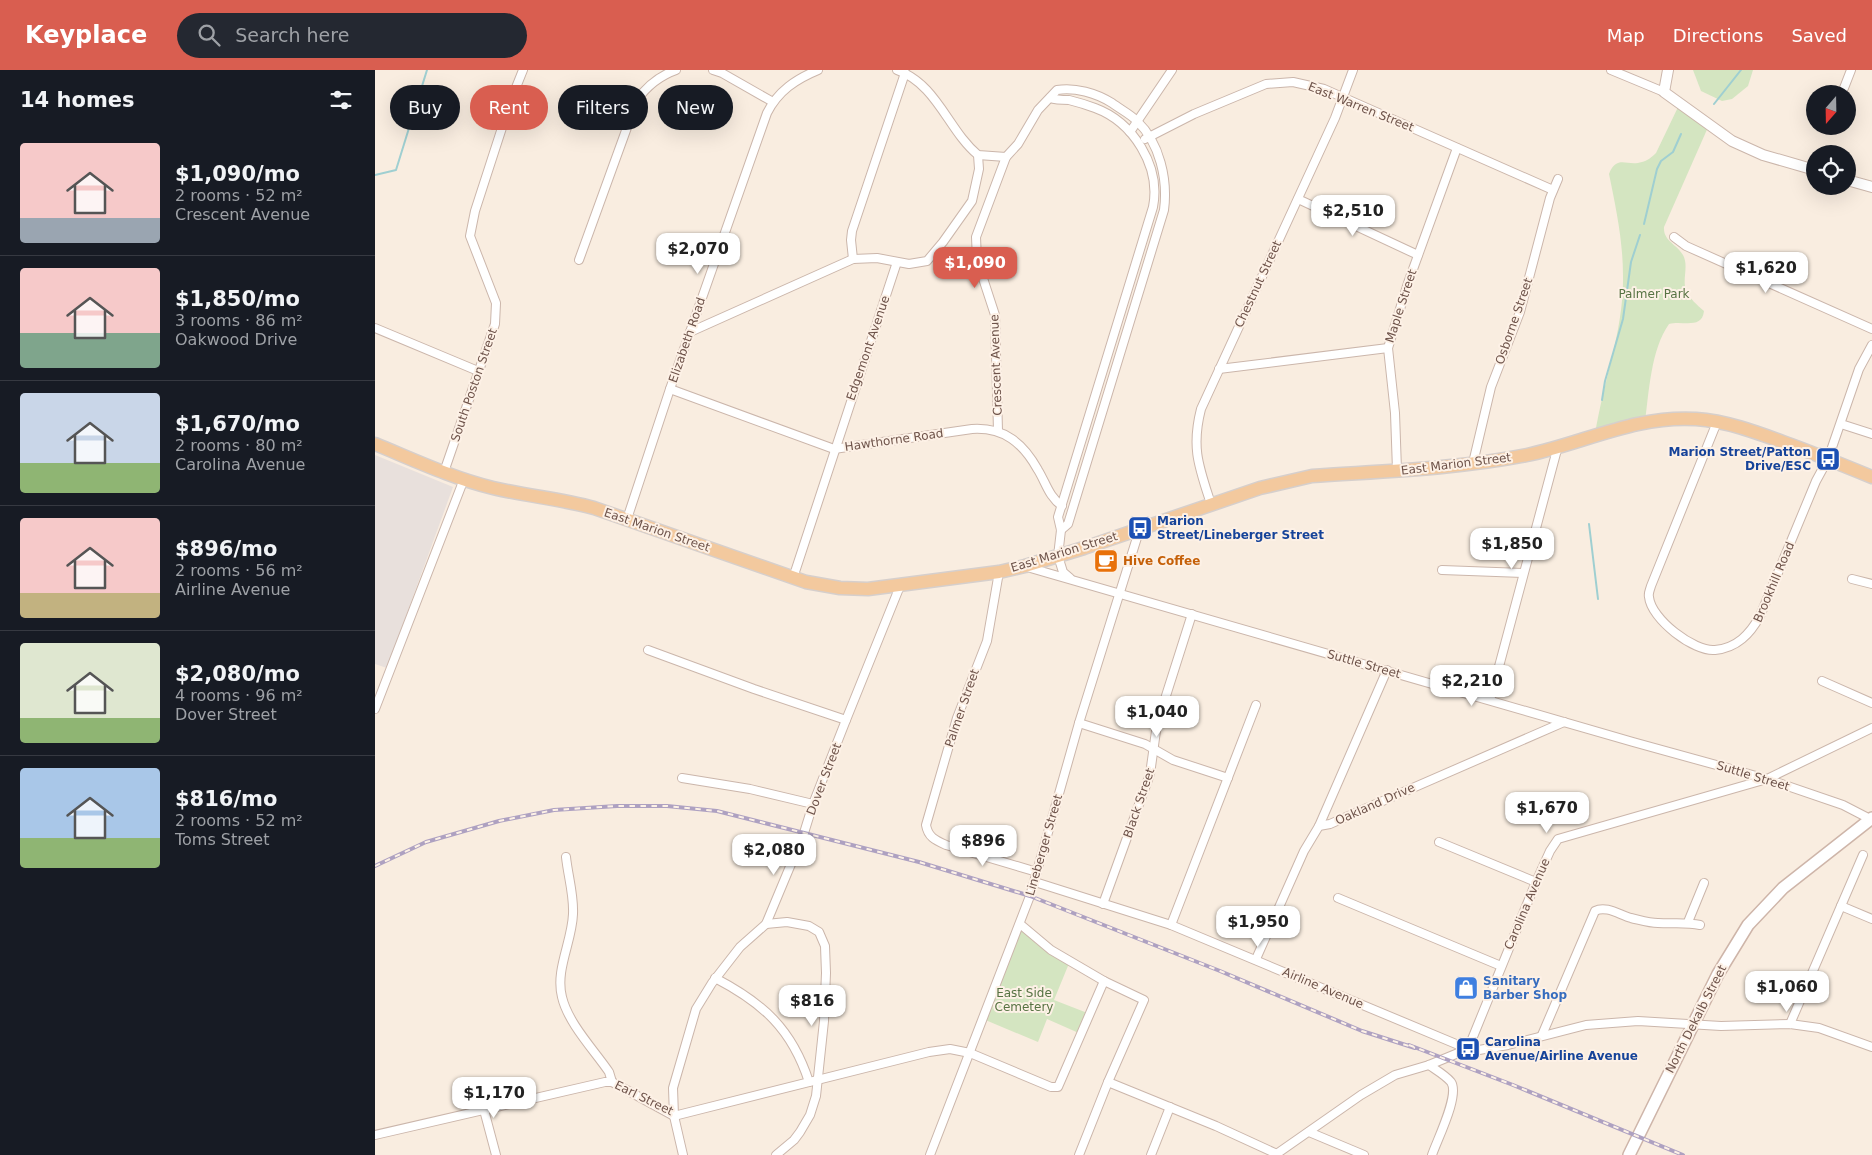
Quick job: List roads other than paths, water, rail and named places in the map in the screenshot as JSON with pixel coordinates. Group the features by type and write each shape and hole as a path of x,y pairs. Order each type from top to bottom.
{"main road":[{"name":"East Marion Street","path":"375,444 464,479 501,489 570,502 793,578 840,588 868,589 999,572 1025,566 1260,488 1312,476 1473,463 1529,454 1609,430 1658,420 1698,419 1717,422 1773,438 1872,477"},
{"name":"North Dekalb Street","path":"1629,1155 1718,974 1748,925 1783,888 1871,819"}],"street":[{"name":"South Poston Street","path":"444,472 495,324 496,303 470,236 475,211 511,100 523,70"},
{"path":"579,260 637,100 649,85 676,70"},
{"path":"713,70 722,73 773,102"},
{"name":"Elizabeth Road","path":"627,520 755,143 773,102 783,90 818,70"},
{"path":"1130,132 1172,70"},
{"name":"Chestnut Street","path":"1211,504 1197,454 1196,437 1201,409 1298,199 1343,98 1353,70"},
{"path":"1611,70 1664,92 1732,141 1763,155 1806,167"},
{"path":"1664,92 1669,70"},
{"path":"1846,85 1851,70"},
{"path":"690,332 853,259 870,257 916,264 927,260 943,242 972,200 979,169 977,155 930,93 921,84 901,72 852,231 853,259"},
{"name":"East Warren Street","path":"1139,143 1194,114 1266,84 1287,82 1307,84 1553,190"},
{"path":"1061,530 1068,524 1164,210 1166,194 1162,167 1149,137 1137,121 1107,100 1086,92 1064,89 1054,92 1050,98 1069,100 1096,108 1116,120 1130,132 1145,153 1155,193 1153,207 1058,519 1061,530 1058,556 1063,572 1074,580"},
{"name":"Crescent Avenue","path":"998,431 995,315 977,260 975,244 978,227 1006,157 1018,144 1038,110 1050,98"},
{"name":"Maple Street","path":"1397,470 1395,413 1388,348 1418,255 1457,148"},
{"path":"977,155 1006,157"},
{"name":"Osborne Street","path":"1473,463 1491,387 1520,312 1553,190 1558,178"},
{"path":"1856,183 1872,187"},
{"path":"1298,199 1418,255"},
{"path":"1674,237 1686,246 1872,329"},
{"path":"1139,254 1149,257"},
{"name":"Edgemont Avenue","path":"793,578 897,262"},
{"path":"375,328 478,371"},
{"name":"Brookhill Road","path":"1717,422 1649,593 1650,603 1661,620 1688,642 1715,650 1739,642 1754,627 1816,481 1828,459 1859,369 1872,345"},
{"path":"1219,369 1388,348"},
{"path":"1100,382 1110,386"},
{"name":"Hawthorne Road","path":"670,389 834,449 972,430 998,431"},
{"path":"1841,424 1872,434"},
{"path":"998,431 1012,439 1033,461 1049,493 1062,506"},
{"path":"1490,700 1557,446"},
{"path":"375,710 464,479"},
{"name":"Lineberger Street","path":"929,1155 1035,882 1079,723 1140,528"},
{"name":"Suttle Street","path":"1025,566 1633,742 1767,778 1843,805 1871,819"},
{"path":"1441,570 1523,573"},
{"name":"Palmer Street","path":"999,572 987,641 960,709 926,822 927,831 936,841 1037,872"},
{"path":"1853,580 1872,584"},
{"name":"Dover Street","path":"683,1155 674,1116 673,1088 696,1009 715,978 740,947 766,924 804,833 813,804 900,586"},
{"name":"Black Street","path":"1103,904 1150,774 1157,724 1192,614"},
{"path":"647,650 753,689 846,720"},
{"path":"1319,826 1387,670"},
{"path":"1822,681 1872,703"},
{"path":"1171,925 1256,705"},
{"name":"Oakland Drive","path":"1256,959 1304,851 1319,826 1330,824 1564,722"},
{"path":"1079,723 1145,744 1173,760 1228,778"},
{"name":"Carolina Avenue","path":"1468,1049 1536,882 1553,844 1558,839 1767,778 1872,728"},
{"path":"682,778 750,789 813,804"},
{"path":"1439,842 1536,882"},
{"path":"1790,1024 1863,854"},
{"path":"566,857 573,914 570,938 562,966 561,996 570,1016 609,1072 612,1082"},
{"name":"Airline Avenue","path":"1035,882 1171,925 1468,1049"},
{"path":"1688,922 1703,884"},
{"path":"1338,898 1501,966"},
{"path":"1841,906 1872,919"},
{"path":"1542,1036 1595,911 1606,909 1627,917 1656,923 1688,922 1701,925"},
{"path":"766,924 787,922 809,926 819,932 825,946 824,1021 813,1105 805,1124 794,1140 776,1155"},
{"path":"1020,924 1051,950 1104,981 1144,1000 1079,1155"},
{"path":"715,978 756,1003 775,1020 801,1058 809,1082"},
{"name":"Earl Street","path":"375,1135 605,1082 612,1082 674,1116 935,1051 950,1049 970,1053 1051,1087 1058,1087 1104,981"},
{"path":"1108,1082 1276,1154 1361,1095 1395,1075 1429,1065 1468,1049 1479,1050 1508,1045 1586,1025 1620,1021 1656,1021 1721,1026 1790,1024 1819,1028 1872,1047"},
{"path":"1429,1065 1451,1082 1453,1088 1452,1100 1432,1155"},
{"path":"1151,1155 1170,1107"},
{"path":"484,1110 495,1155"},
{"path":"1309,1132 1364,1155"}],"waterway":[{"path":"375,175 396,170 427,70"},
{"path":"1714,104 1741,70"},
{"path":"1644,224 1657,169 1661,161 1673,152 1681,134"},
{"path":"1602,400 1605,381 1623,319 1631,262 1640,235"},
{"path":"1589,524 1598,599"}],"railway":[{"path":"375,866 426,842 499,821 554,810 617,806 667,806 717,811 919,862 1030,896 1220,971 1362,1031 1415,1048"},
{"path":"1409,1045 1513,1085 1683,1155"}],"place":[{"name":"Marion Street/Patton Drive/ESC","path":"1828,459"},
{"name":"Marion Street/Lineberger Street","path":"1140,528"},
{"name":"Hive Coffee","path":"1106,561"},
{"name":"Sanitary Barber Shop","path":"1466,988"},
{"name":"Carolina Avenue/Airline Avenue","path":"1468,1049"}],"park label":[{"name":"Palmer Park","path":"1654,294"},
{"name":"East Side Cemetery","path":"1024,1000"}]}
